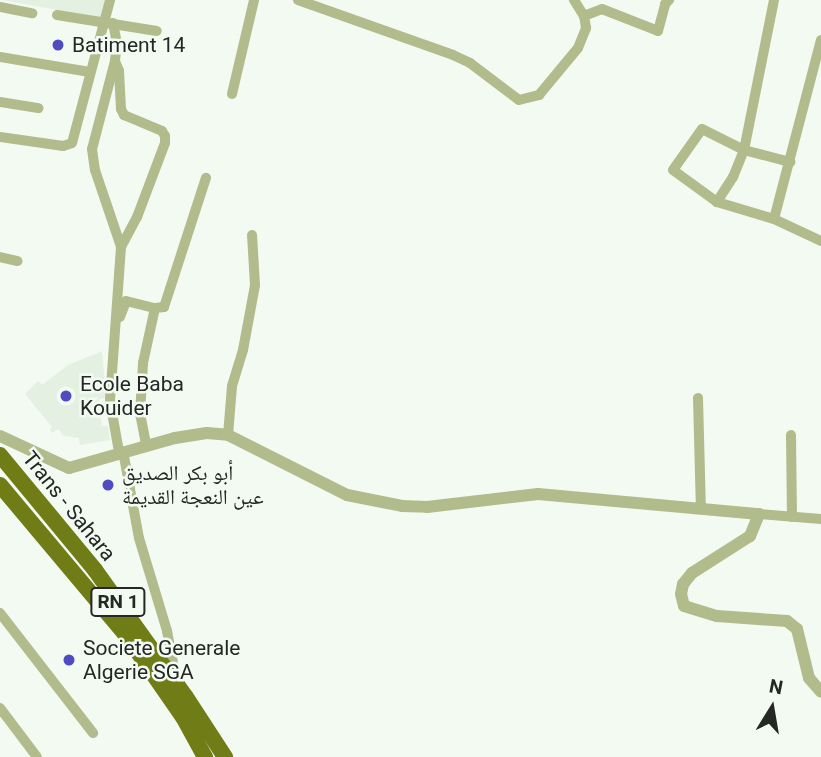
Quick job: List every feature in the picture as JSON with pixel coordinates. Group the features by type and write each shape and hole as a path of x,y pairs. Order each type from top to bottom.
{"highway":[{"name":"Trans - Sahara","path":"0,455 95,570 178,685 225,757"},
{"name":"Trans - Sahara","path":"0,485 126,635 183,717 205,757"}],"street":[{"path":"0,137 63,146 72,143 76,136 90,72 108,24 110,0"},
{"path":"232,94 254,0"},
{"path":"298,0 453,55 470,63 519,100 539,95 557,76 583,37 584,16 574,0"},
{"path":"584,16 602,9 658,31 665,4 669,0"},
{"path":"717,202 733,177 744,150 774,0"},
{"path":"0,7 32,13"},
{"path":"57,15 157,31"},
{"path":"108,24 117,44 92,149 92,161 121,247"},
{"path":"774,219 821,40"},
{"path":"0,57 90,72"},
{"path":"115,61 119,71 121,109 124,115 162,131 165,136 165,143 137,217 121,247 110,401 139,538 167,631 178,685"},
{"path":"0,102 39,108"},
{"path":"790,162 744,150 702,130 674,168 674,172 717,202 774,219 821,241"},
{"path":"111,366 124,303 129,301 155,308 164,307 206,178"},
{"path":"228,435 232,386 243,350 255,285 252,235"},
{"path":"0,257 18,261"},
{"path":"146,444 140,414 142,363 155,308"},
{"path":"698,398 701,509"},
{"path":"0,436 69,468 146,444 207,433 228,435 320,482 371,502 427,507 538,494 821,519"},
{"path":"791,435 792,517"},
{"path":"759,514 750,536 692,573 683,584 681,594 684,606 695,612 718,617 787,621 797,629 809,678 821,692"},
{"path":"0,613 93,733"},
{"path":"0,708 37,757"}],"shaded area":[{"path":"3,0 105,0 100,18"},
{"name":"Ecole Baba Kouider","path":"102,351 106,398 99,399 102,426 108,426 110,440 80,445 79,438 64,436 58,429 52,433 52,427 25,394 38,381 42,385 68,365"}],"place":[{"name":"Batiment 14","path":"58,45"},
{"name":"Ecole Baba Kouider","path":"66,396"},
{"name":"أبو بكر الصديق عين النعجة القديمة","path":"108,485"},
{"name":"Societe Generale Algerie SGA","path":"69,660"}]}
